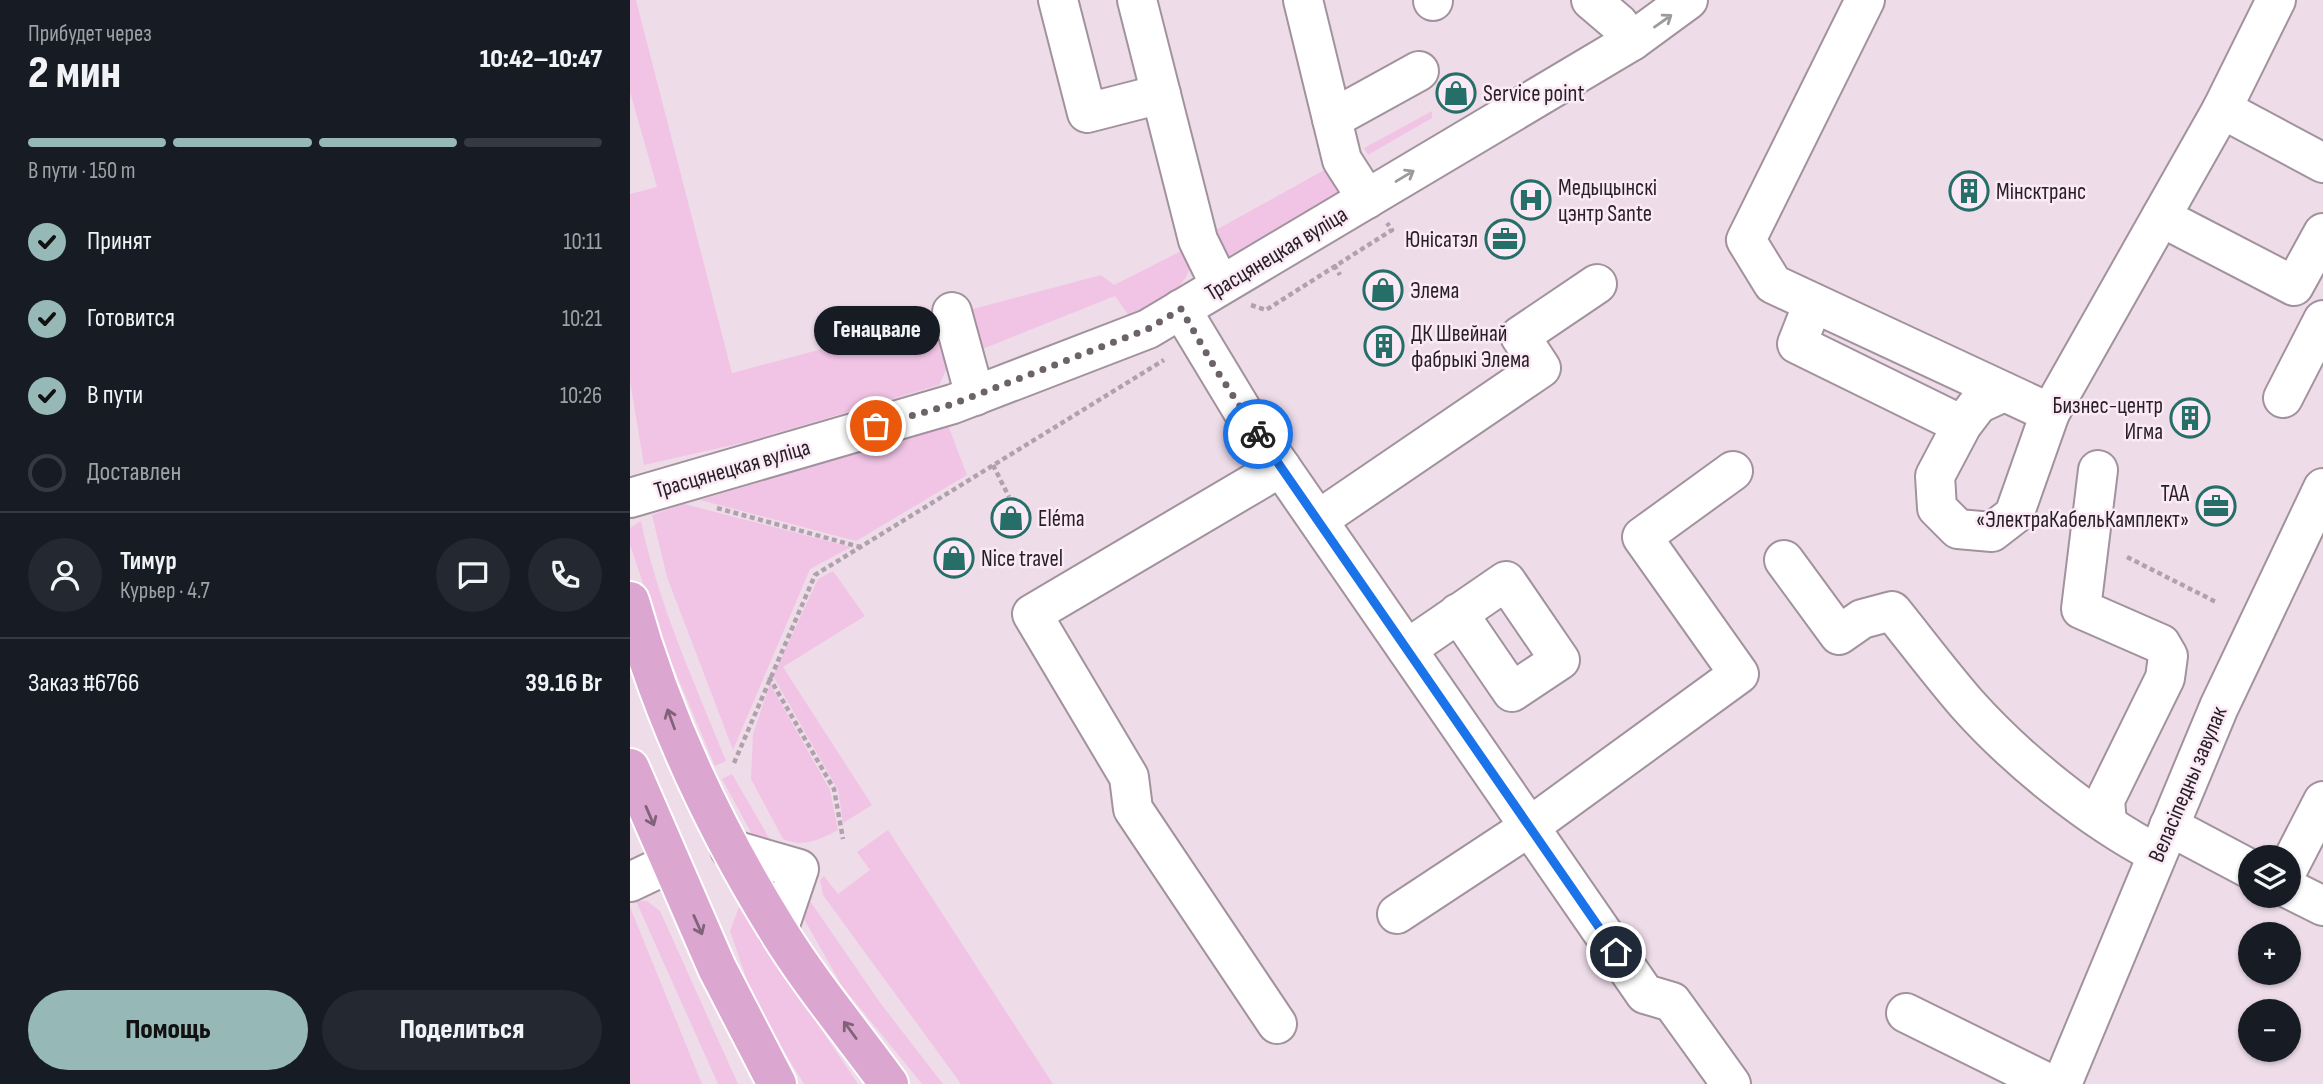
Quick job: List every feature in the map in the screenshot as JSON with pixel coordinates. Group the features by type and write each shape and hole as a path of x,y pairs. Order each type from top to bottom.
{"main road":[{"path":"630,601 677,736 728,843 778,931 889,1084"},
{"path":"630,768 717,968 778,1084"},
{"path":"670,863 728,843"}],"street":[{"path":"1058,0 1087,113 1161,94"},
{"path":"1137,0 1198,240 1237,301"},
{"path":"1303,0 1342,160 1382,218"},
{"path":"1591,0 1618,23 1632,41"},
{"name":"Трасцянецкая вуліца","path":"630,498 975,396 1148,329 1190,324 1237,301 1382,218 1688,0"},
{"path":"1865,0 1746,240 1773,284 2050,413"},
{"path":"2004,392 1978,404 1962,425 1935,477 1937,508 1958,529 1992,533 2014,515 2050,413 2222,109 2276,0"},
{"path":"1332,119 1419,71"},
{"path":"2222,109 2323,163"},
{"path":"2161,217 2294,286 2323,233"},
{"path":"1318,520 1542,368 1520,337 1597,284"},
{"path":"1813,303 1797,344 1962,425"},
{"path":"952,312 975,396"},
{"path":"2283,398 2323,320"},
{"path":"1190,324 1281,467 1644,994 1672,1002 1731,1084"},
{"path":"1277,1024 1133,809 1129,777 1032,614 1281,467"},
{"path":"2098,470 2081,609 2161,643 2168,656 2165,678 2105,800 2107,822"},
{"path":"1398,914 1529,827 1739,674 1642,537 1733,471"},
{"name":"Веласіпедны завулак","path":"2062,1084 2219,707 2323,488"},
{"path":"1784,559 1839,635 1862,619 1892,611 1969,705 2030,764 2107,822 2238,865"},
{"path":"1407,649 1458,613"},
{"path":"2300,845 2323,801"},
{"path":"630,882 670,863"},
{"path":"2301,894 2323,906"},
{"path":"1906,1013 2050,1084"}],"path":[{"path":"1237,301 1266,310 1392,230 1382,218"},
{"path":"1334,265 1340,275"},
{"path":"1237,301 1262,298"},
{"path":"734,763 769,676 815,575 993,466 1190,324"},
{"path":"993,466 1009,497"},
{"path":"709,506 861,547"},
{"path":"2127,557 2218,603"},
{"path":"769,676 834,789 843,839"}],"shaded area":[{"path":"630,0 636,0 732,373 1101,275 1114,285 1191,246 1188,272 1175,291 1132,320 1115,296 950,362 939,385 746,442 644,465 630,381 630,194 657,187 630,92"},
{"path":"1432,111 1432,118 1368,155 1364,148"},
{"path":"1337,163 1360,197 1234,267 1205,236"},
{"path":"948,425 967,475 856,541 700,500"},
{"path":"684,504 851,547 810,569 733,750 667,577 652,515"},
{"path":"641,521 667,612 726,761 715,766 662,640 630,545 630,528"},
{"path":"833,571 865,616 783,667 872,805 843,823 838,790 773,676 818,579"},
{"path":"770,684 830,790 838,830 811,841 797,843 783,839 751,779 753,734"},
{"path":"732,774 775,848 754,838 722,779"},
{"path":"888,830 1053,1084 961,1084 823,895 820,880 824,876 838,894 870,870 857,852"},
{"path":"636,901 647,901 660,911 738,1084 718,1084"},
{"path":"810,901 881,1004 943,1084 922,1084 842,986 804,919"},
{"path":"630,907 702,1084 630,1084"},
{"path":"739,907 858,1084 804,1084 755,1004 730,931"}],"way so far":[{"path":"876,426 953,404 1148,329 1181,309 1258,434"}],"place":[{"name":"Service point","path":"1456,93"},
{"name":"Мінсктранс","path":"1969,191"},
{"name":"Медыцынскі цэнтр Sante","path":"1531,200"},
{"name":"Юнісатэл","path":"1505,239"},
{"name":"Элема","path":"1383,290"},
{"name":"ДК Швейнай фабрыкі Элема","path":"1384,346"},
{"name":"Бизнес-центр Игма","path":"2190,418"},
{"name":"Генацвале","path":"876,426"},
{"name":"ТАА «ЭлектраКабельКамплект»","path":"2216,506"},
{"name":"Eléma","path":"1011,518"},
{"name":"Nice travel","path":"954,558"}],"route":[{"path":"1258,434 1616,952"}]}
